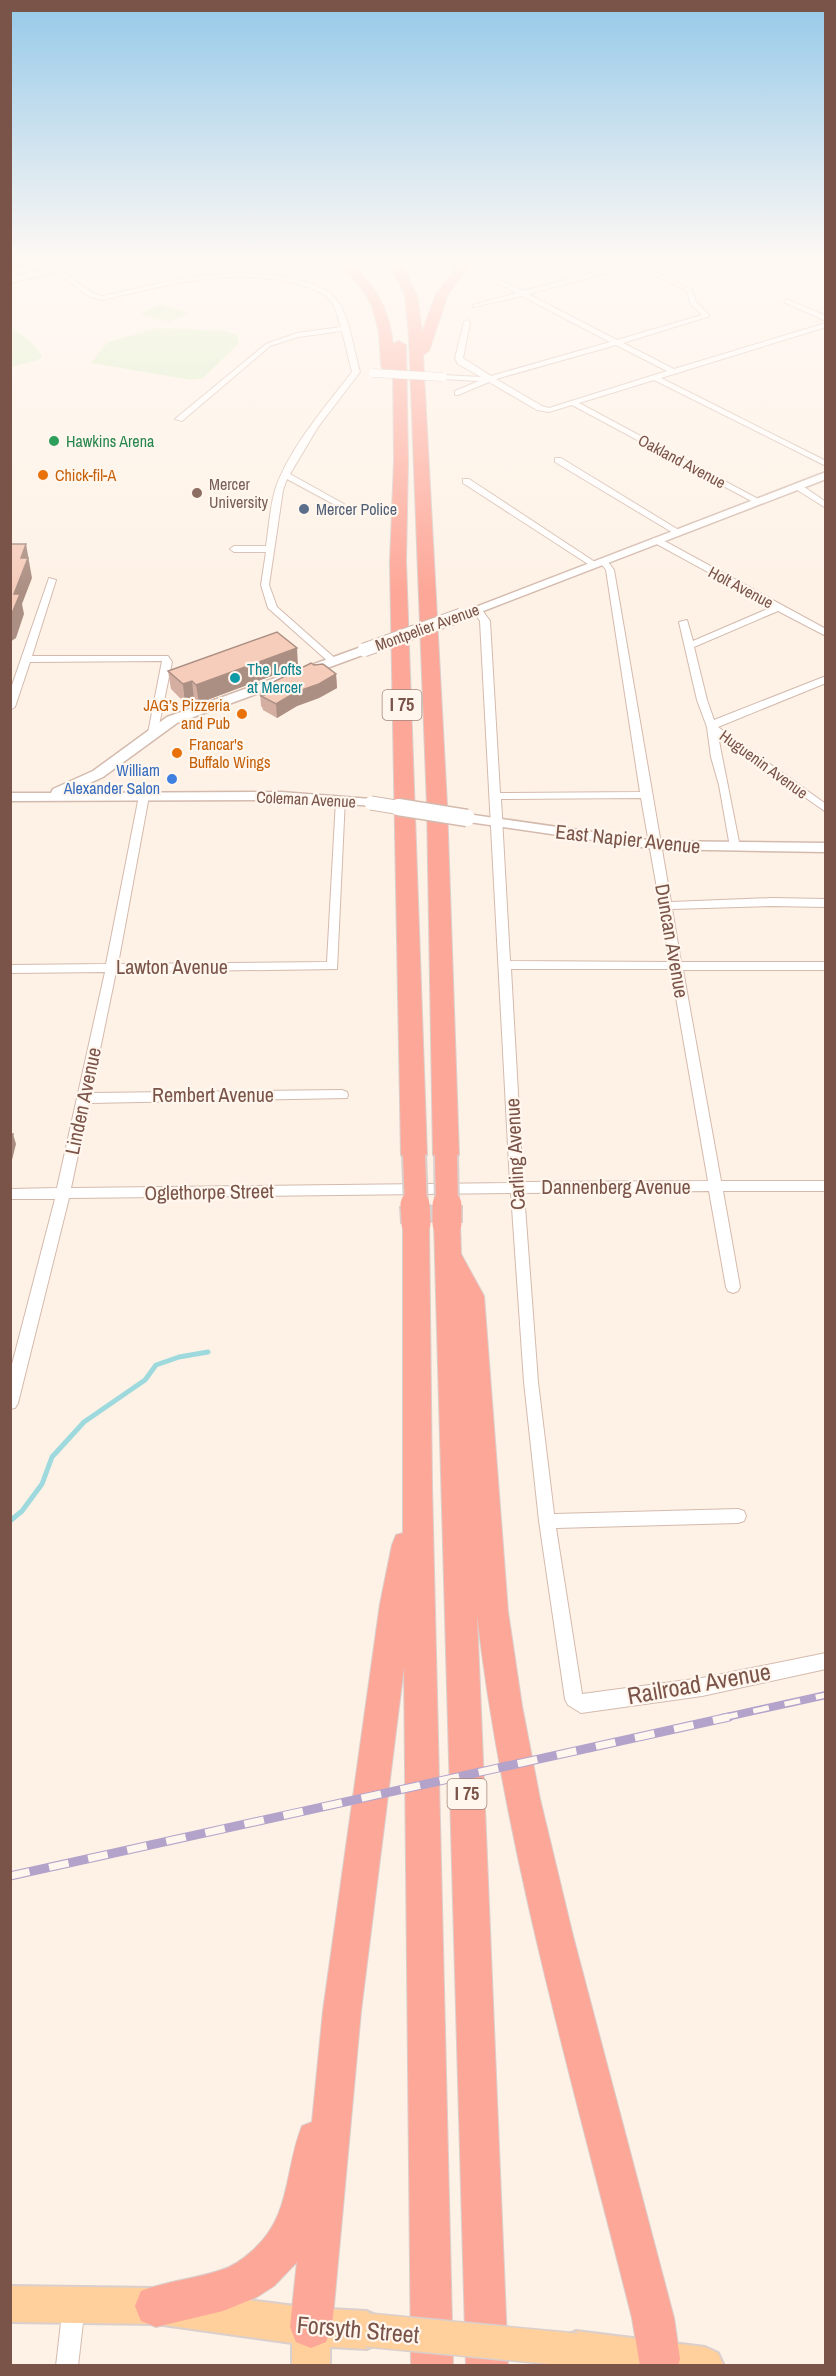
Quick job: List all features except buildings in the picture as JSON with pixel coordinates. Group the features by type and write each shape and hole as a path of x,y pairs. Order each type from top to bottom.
{"highway":[{"path":"388,370 389,382 400,414"},
{"name":"I 75","path":"399,370 401,460 398,562 414,1155 437,1233 487,2366"},
{"name":"I 75","path":"417,372 437,805 446,1155 437,1233 417,1486 432,2366"},
{"path":"437,1233 470,1296 492,1612 517,1775 545,1896 653,2318 659,2362"},
{"path":"311,2327 342,2011 396,1604 417,1486"},
{"path":"156,2306 207,2296 229,2290 248,2281 277,2257 289,2239 305,2193 342,2011"}],"main road":[{"name":"Forsyth Street","path":"10,2304 156,2306 311,2327 367,2330 576,2350 705,2366"},
{"path":"310,2366 311,2327"}],"street":[{"path":"179,419 238,370"},
{"path":"475,370 540,408 552,410 681,370"},
{"path":"458,393 489,379 520,370"},
{"path":"670,370 674,372"},
{"path":"334,662 296,634 273,608 266,585 279,490 285,474 315,426 356,372 489,379"},
{"path":"655,378 825,464"},
{"name":"Oakland Avenue","path":"575,404 757,502"},
{"path":"558,460 678,532"},
{"path":"285,474 340,504"},
{"name":"Montpelier Avenue","path":"39,797 74,786 98,774 172,720 477,609 825,475"},
{"path":"466,481 598,562"},
{"path":"796,486 825,506"},
{"name":"Holt Avenue","path":"656,540 825,633"},
{"path":"234,549 270,549"},
{"name":"Duncan Avenue","path":"598,562 610,570 646,795 733,1287"},
{"path":"10,707 52,580"},
{"path":"691,645 778,607"},
{"name":"Carling Avenue","path":"477,609 485,621 516,1187 531,1382 547,1521 574,1699"},
{"name":"Huguenin Avenue","path":"684,622 702,700 712,727 825,809"},
{"path":"26,659 165,658 167,662 164,681 153,733"},
{"path":"164,681 175,678"},
{"path":"735,847 712,727 718,722 825,679"},
{"name":"Coleman Avenue","path":"98,774 131,793 144,796"},
{"path":"496,796 646,795"},
{"name":"Linden Avenue","path":"10,1403 63,1194 144,796"},
{"name":"Coleman Avenue","path":"10,797 281,796 371,803 467,818"},
{"name":"Lawton Avenue","path":"10,969 333,966 341,800"},
{"name":"East Napier Avenue","path":"467,818 655,846 825,848"},
{"path":"666,906 772,902 825,903"},
{"path":"504,965 825,966"},
{"name":"Rembert Avenue","path":"83,1098 342,1095"},
{"name":"Dannenberg Avenue","path":"407,1190 516,1187 825,1186"},
{"name":"Oglethorpe Street","path":"10,1194 407,1190"},
{"path":"547,1521 738,1516"},
{"name":"Railroad Avenue","path":"574,1699 581,1704 702,1687 825,1660"},
{"path":"67,2366 74,2305"}],"green space":[{"path":"131,370 211,370 203,378 191,380"}],"waterway":[{"path":"10,1521 22,1511 42,1484 52,1457 84,1422 145,1380 156,1365 179,1357 208,1352"}],"railway":[{"path":"722,1718 826,1695"},
{"path":"10,1876 729,1717"}],"place":[{"name":"Hawkins Arena","path":"54,441"},
{"name":"Chick-fil-A","path":"43,475"},
{"name":"Mercer University","path":"197,493"},
{"name":"Mercer Police","path":"304,509"},
{"name":"The Lofts at Mercer","path":"235,678"},
{"name":"JAG’s Pizzeria and Pub","path":"242,714"},
{"name":"Francar's Buffalo Wings","path":"177,753"},
{"name":"William Alexander Salon","path":"172,779"}]}
